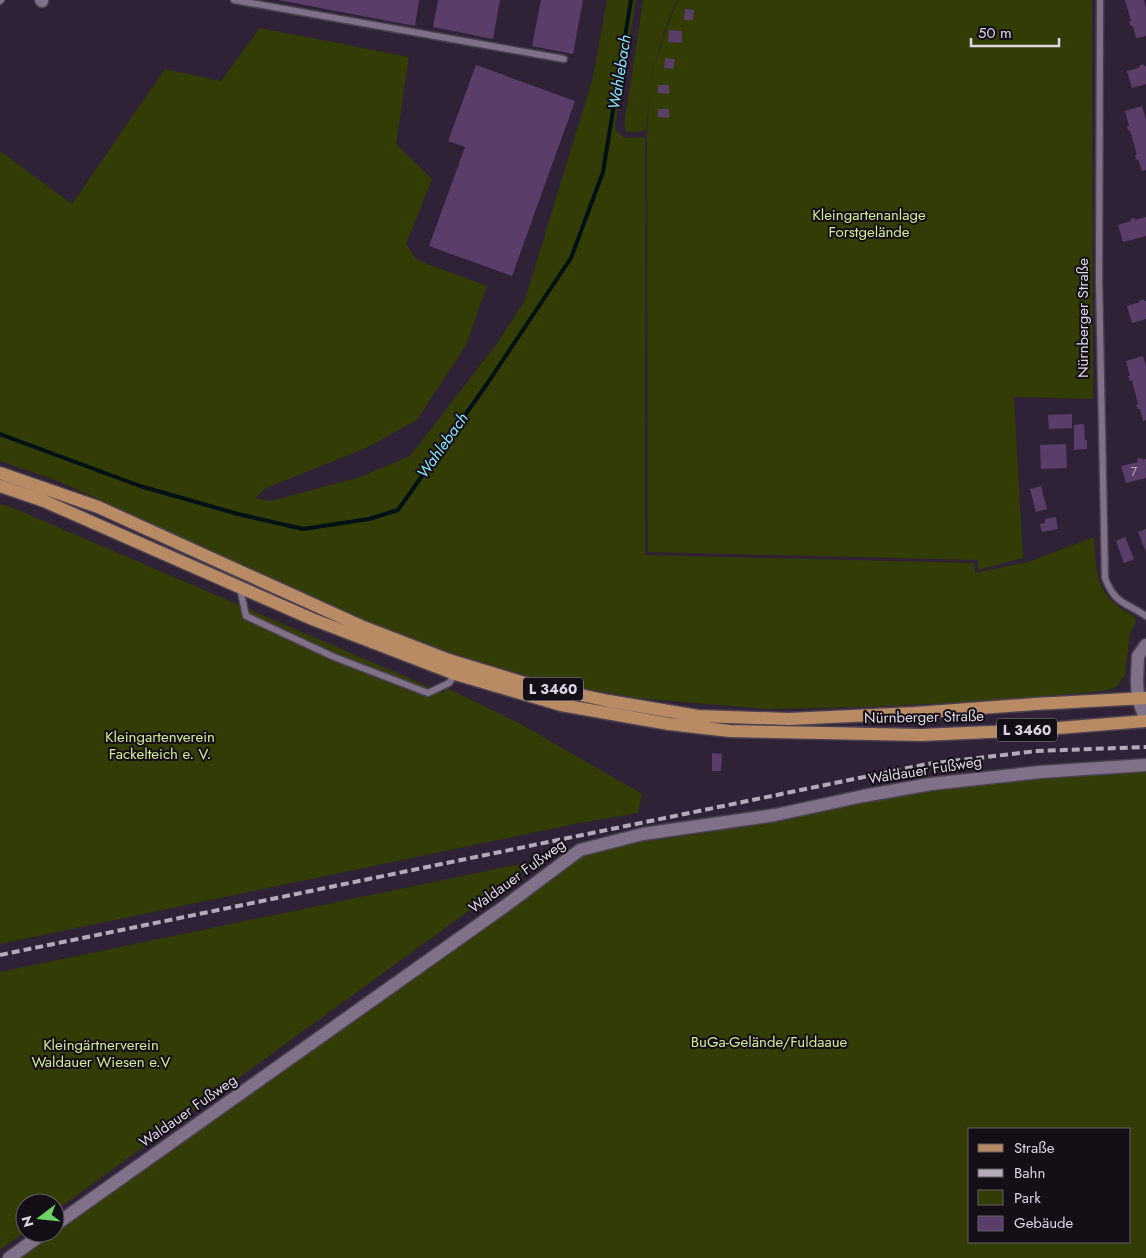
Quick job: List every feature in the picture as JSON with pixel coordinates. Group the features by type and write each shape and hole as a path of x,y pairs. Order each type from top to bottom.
{"main road":[{"name":"L 3460","path":"0,473 98,507 360,626 449,660 528,684 609,701 698,716 789,719 1142,699"},
{"name":"L 3460","path":"0,486 44,501 312,620 455,674"},
{"name":"Nürnberger Straße","path":"455,674 561,704 669,724 730,732 921,735 1033,730 1146,721"}],"street":[{"name":"Nürnberger Straße","path":"1146,646 1138,656 1137,680 1146,721"},
{"name":"Waldauer Fußweg","path":"65,1218 497,912 580,850 643,834 775,815 931,784 1040,772 1146,765"},
{"path":"8,1258 30,1243"}],"lane":[{"path":"234,0 564,60"},
{"name":"Nürnberger Straße","path":"1100,0 1099,298 1105,578 1110,590 1119,601 1146,616"},
{"path":"240,587 246,616 334,657 428,693 449,683 455,674"}],"green space":[{"path":"607,0 636,0 615,125 616,130 624,138 645,137 645,555 974,563 975,573 1028,562 1094,537 1100,584 1112,601 1121,609 1134,616 1136,622 1130,633 1125,675 1116,687 1105,691 989,701 868,707 766,709 636,698 548,682 447,653 365,621 58,481 0,461 0,151 72,204 165,69 221,81 260,28 409,57 396,144 432,179 406,244 417,260 487,286 466,345 417,420 366,448 266,488 255,498 271,501 360,477 410,456 498,342 525,300 593,77"},
{"name":"Kleingartenanlage Forstgelände","path":"643,0 677,0 664,31 650,79 665,32 678,0 1092,0 1093,399 1014,397 1023,558 978,570 978,560 648,552 647,134 650,90 646,131 627,132 624,126"},
{"name":"Kleingartenverein Fackelteich e. V.","path":"0,504 11,507 444,693 447,688 519,723 642,794 638,813 580,823 0,944"},
{"name":"BuGa-Gelände/Fuldaaue","path":"1146,772 1146,1258 14,1258 36,1243 65,1243 65,1222 588,850 745,827 866,801 933,789 1041,778"},
{"name":"Kleingärtnerverein Waldauer Wiesen e.V","path":"539,860 65,1204 65,1193 15,1193 15,1239 0,1250 0,972"}],"building":[{"path":"278,0 419,0 415,26"},
{"path":"438,0 500,0 493,39 433,27"},
{"path":"541,0 583,0 573,54 532,46"},
{"path":"1125,0 1144,0 1146,8 1146,36 1136,38 1133,26 1129,22 1131,21"},
{"path":"685,9 694,10 693,20 684,20"},
{"path":"669,30 682,31 682,43 668,42"},
{"path":"665,58 675,59 673,69 664,68"},
{"path":"1143,64 1146,66 1146,84 1132,88 1127,71 1139,68"},
{"path":"476,65 575,101 512,276 429,246 465,147 448,141"},
{"path":"658,85 669,85 669,94 658,93"},
{"path":"1142,106 1146,120 1146,170 1142,171 1138,159 1136,160 1135,155 1137,155 1130,130 1128,131 1127,126 1129,126 1125,111"},
{"path":"658,109 669,109 669,118 658,117"},
{"path":"1146,217 1146,236 1123,242 1118,225 1131,221 1130,219 1135,218 1135,220"},
{"path":"1144,299 1146,301 1146,319 1132,323 1127,306"},
{"path":"1143,356 1146,366 1146,420 1143,421 1140,409 1136,405 1138,404 1132,380 1130,381 1128,376 1130,376 1126,361"},
{"path":"1072,414 1072,428 1049,429 1048,415"},
{"path":"1084,424 1087,449 1074,450 1074,425"},
{"path":"1066,444 1067,468 1041,469 1040,445"},
{"path":"1142,458 1142,460 1146,459 1146,478 1126,483 1121,466 1138,462 1137,459"},
{"path":"1041,486 1047,509 1036,512 1030,489"},
{"path":"1056,517 1058,529 1042,532 1040,524 1045,523 1045,519"},
{"path":"1146,529 1146,552 1138,532"},
{"path":"1125,537 1134,559 1124,563 1116,541"},
{"path":"712,753 722,754 721,771 712,771"}],"waterway":[{"name":"Wahlebach","path":"0,434 140,486 238,514 303,529 369,519 398,510 487,384 571,258 603,172 631,0"}],"railway":[{"path":"0,955 927,764 1037,751 1146,747"}]}
